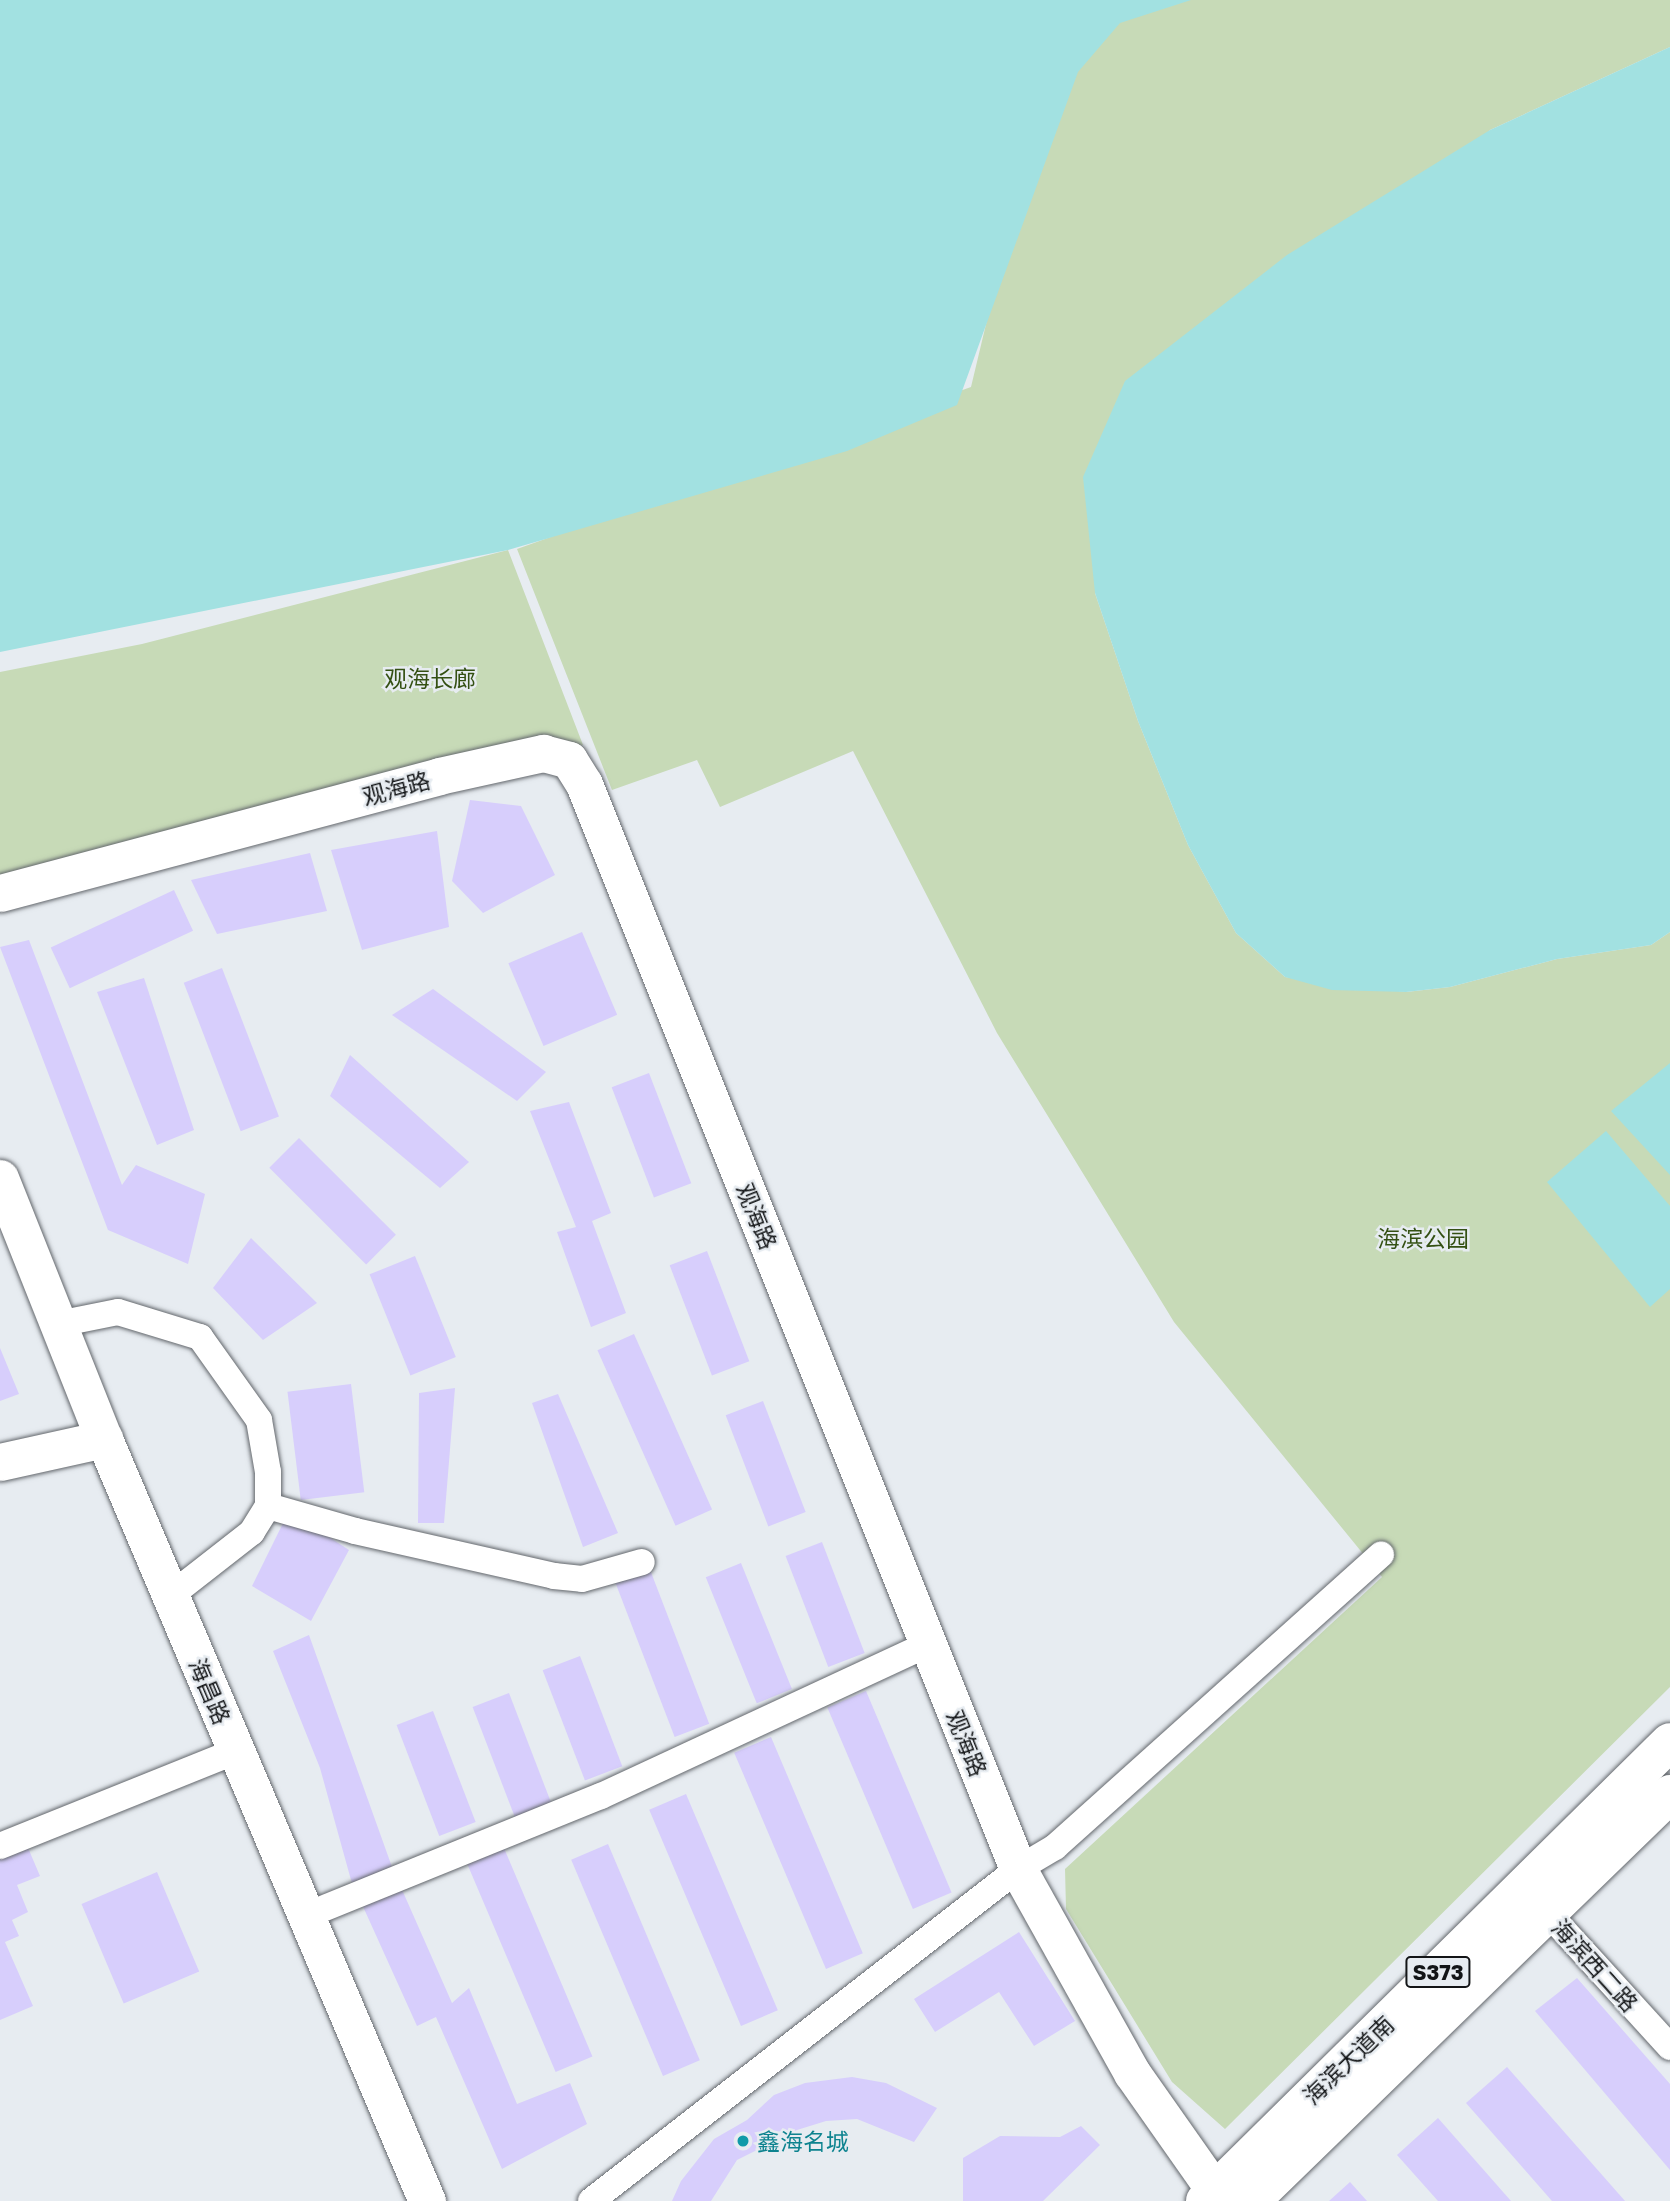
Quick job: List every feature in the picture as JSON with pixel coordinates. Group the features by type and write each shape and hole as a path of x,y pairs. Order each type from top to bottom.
{"main road":[{"name":"海滨大道南","path":"1210,2196 1670,1742"},
{"name":"海滨大道南","path":"1251,2201 1670,1794"}],"street":[{"name":"观海路","path":"0,893 439,776 543,753 569,760 584,784 1018,1868 1132,2073 1210,2196"},
{"name":"海昌路","path":"0,1178 104,1439 427,2201"},
{"path":"59,1325 118,1312 200,1337 259,1420 268,1472 268,1506 252,1532 170,1596"},
{"path":"0,1462 104,1439"},
{"path":"268,1506 355,1531 554,1576 582,1579 642,1562"},
{"path":"591,2201 1018,1868 1055,1847 1381,1555"},
{"path":"305,1916 601,1796 766,1723 928,1644"},
{"path":"0,1846 236,1751"},
{"name":"海滨西二路","path":"1548,1913 1670,2047"}],"green space":[{"name":"海滨公园","path":"1146,0 1670,0 1670,47 1490,130 1095,593 1138,721 1188,845 1236,933 1285,977 1406,992 1450,987 1557,959 1651,945 1670,932 1670,1687 1225,2129 1172,2082 1066,1909 1065,1869 1382,1577 1174,1322 997,1033 853,751 720,807 697,760 612,790 517,549 971,387 1003,253 1059,73"},
{"name":"观海长廊","path":"508,550 583,745 538,760 0,883 0,672 142,644"}],"water":[{"path":"0,0 1191,0 1120,23 1078,72 957,405 847,451 508,550 0,652"},
{"path":"1670,47 1670,932 1651,945 1557,959 1450,987 1406,992 1332,990 1285,977 1236,933 1188,845 1138,721 1095,593 1083,477 1125,381 1287,255 1490,130"},
{"path":"1670,1063 1670,1175 1611,1111"},
{"path":"1606,1131 1670,1206 1670,1289 1650,1307 1547,1182"}],"building":[{"path":"470,800 521,806 555,875 483,913 452,881"},
{"path":"437,831 449,927 362,950 331,850"},
{"path":"310,853 327,911 217,934 191,880"},
{"path":"174,890 193,931 70,988 51,947"},
{"path":"582,932 617,1015 544,1046 508,963"},
{"path":"29,940 122,1185 136,1165 205,1194 188,1264 108,1230 0,947"},
{"path":"222,968 279,1116 241,1131 184,983"},
{"path":"144,978 194,1130 157,1145 97,992"},
{"path":"433,989 546,1072 517,1101 392,1015"},
{"path":"350,1055 469,1162 440,1188 330,1096"},
{"path":"649,1073 691,1183 654,1197 612,1087"},
{"path":"569,1102 611,1213 592,1221 626,1313 591,1327 557,1232 576,1227 530,1111"},
{"path":"299,1138 396,1235 366,1265 269,1168"},
{"path":"251,1238 317,1303 263,1340 213,1288"},
{"path":"707,1251 749,1361 712,1375 670,1265"},
{"path":"415,1256 456,1357 410,1375 370,1274"},
{"path":"634,1334 712,1509 676,1526 597,1350"},
{"path":"0,1348 19,1394 0,1401"},
{"path":"351,1384 364,1492 301,1500 287,1392"},
{"path":"455,1388 444,1523 418,1523 419,1393"},
{"path":"558,1394 618,1533 583,1547 532,1403"},
{"path":"763,1401 806,1512 768,1526 726,1415"},
{"path":"289,1511 349,1550 311,1621 252,1586"},
{"path":"822,1542 865,1653 828,1667 786,1556"},
{"path":"741,1563 792,1689 757,1703 706,1577"},
{"path":"649,1567 709,1724 675,1737 614,1580"},
{"path":"309,1635 392,1867 452,2003 469,1988 517,2104 570,2083 587,2124 502,2169 436,2017 417,2026 351,1880 320,1768 273,1651"},
{"path":"580,1656 622,1766 585,1780 543,1670"},
{"path":"866,1691 952,1893 913,1909 827,1707"},
{"path":"509,1693 552,1804 515,1818 473,1707"},
{"path":"433,1711 476,1822 439,1836 397,1725"},
{"path":"771,1737 863,1953 826,1969 734,1753"},
{"path":"686,1794 778,2010 741,2026 649,1810"},
{"path":"23,1836 40,1876 17,1885 28,1912 12,1920 19,1936 5,1942 33,2006 0,2020 0,1846"},
{"path":"501,1841 592,2056 556,2072 464,1857"},
{"path":"608,1844 700,2060 663,2076 571,1860"},
{"path":"157,1872 199,1971 124,2003 82,1904"},
{"path":"1019,1932 1075,2021 1034,2046 999,1992 935,2032 914,1999"},
{"path":"1577,1978 1670,2084 1670,2170 1535,2011"},
{"path":"1507,2067 1625,2201 1552,2201 1466,2103"},
{"name":"鑫海名城","path":"852,2077 886,2083 937,2108 914,2142 857,2119 826,2121 797,2130 737,2160 711,2201 672,2201 681,2181 714,2139 747,2120 774,2095 805,2083"},
{"path":"1438,2118 1511,2201 1438,2201 1397,2155"},
{"path":"1081,2126 1100,2145 1043,2201 963,2201 963,2158 1000,2136 1060,2137"},
{"path":"1350,2182 1367,2201 1329,2201"}],"place":[{"name":"鑫海名城","path":"743,2141"}]}
